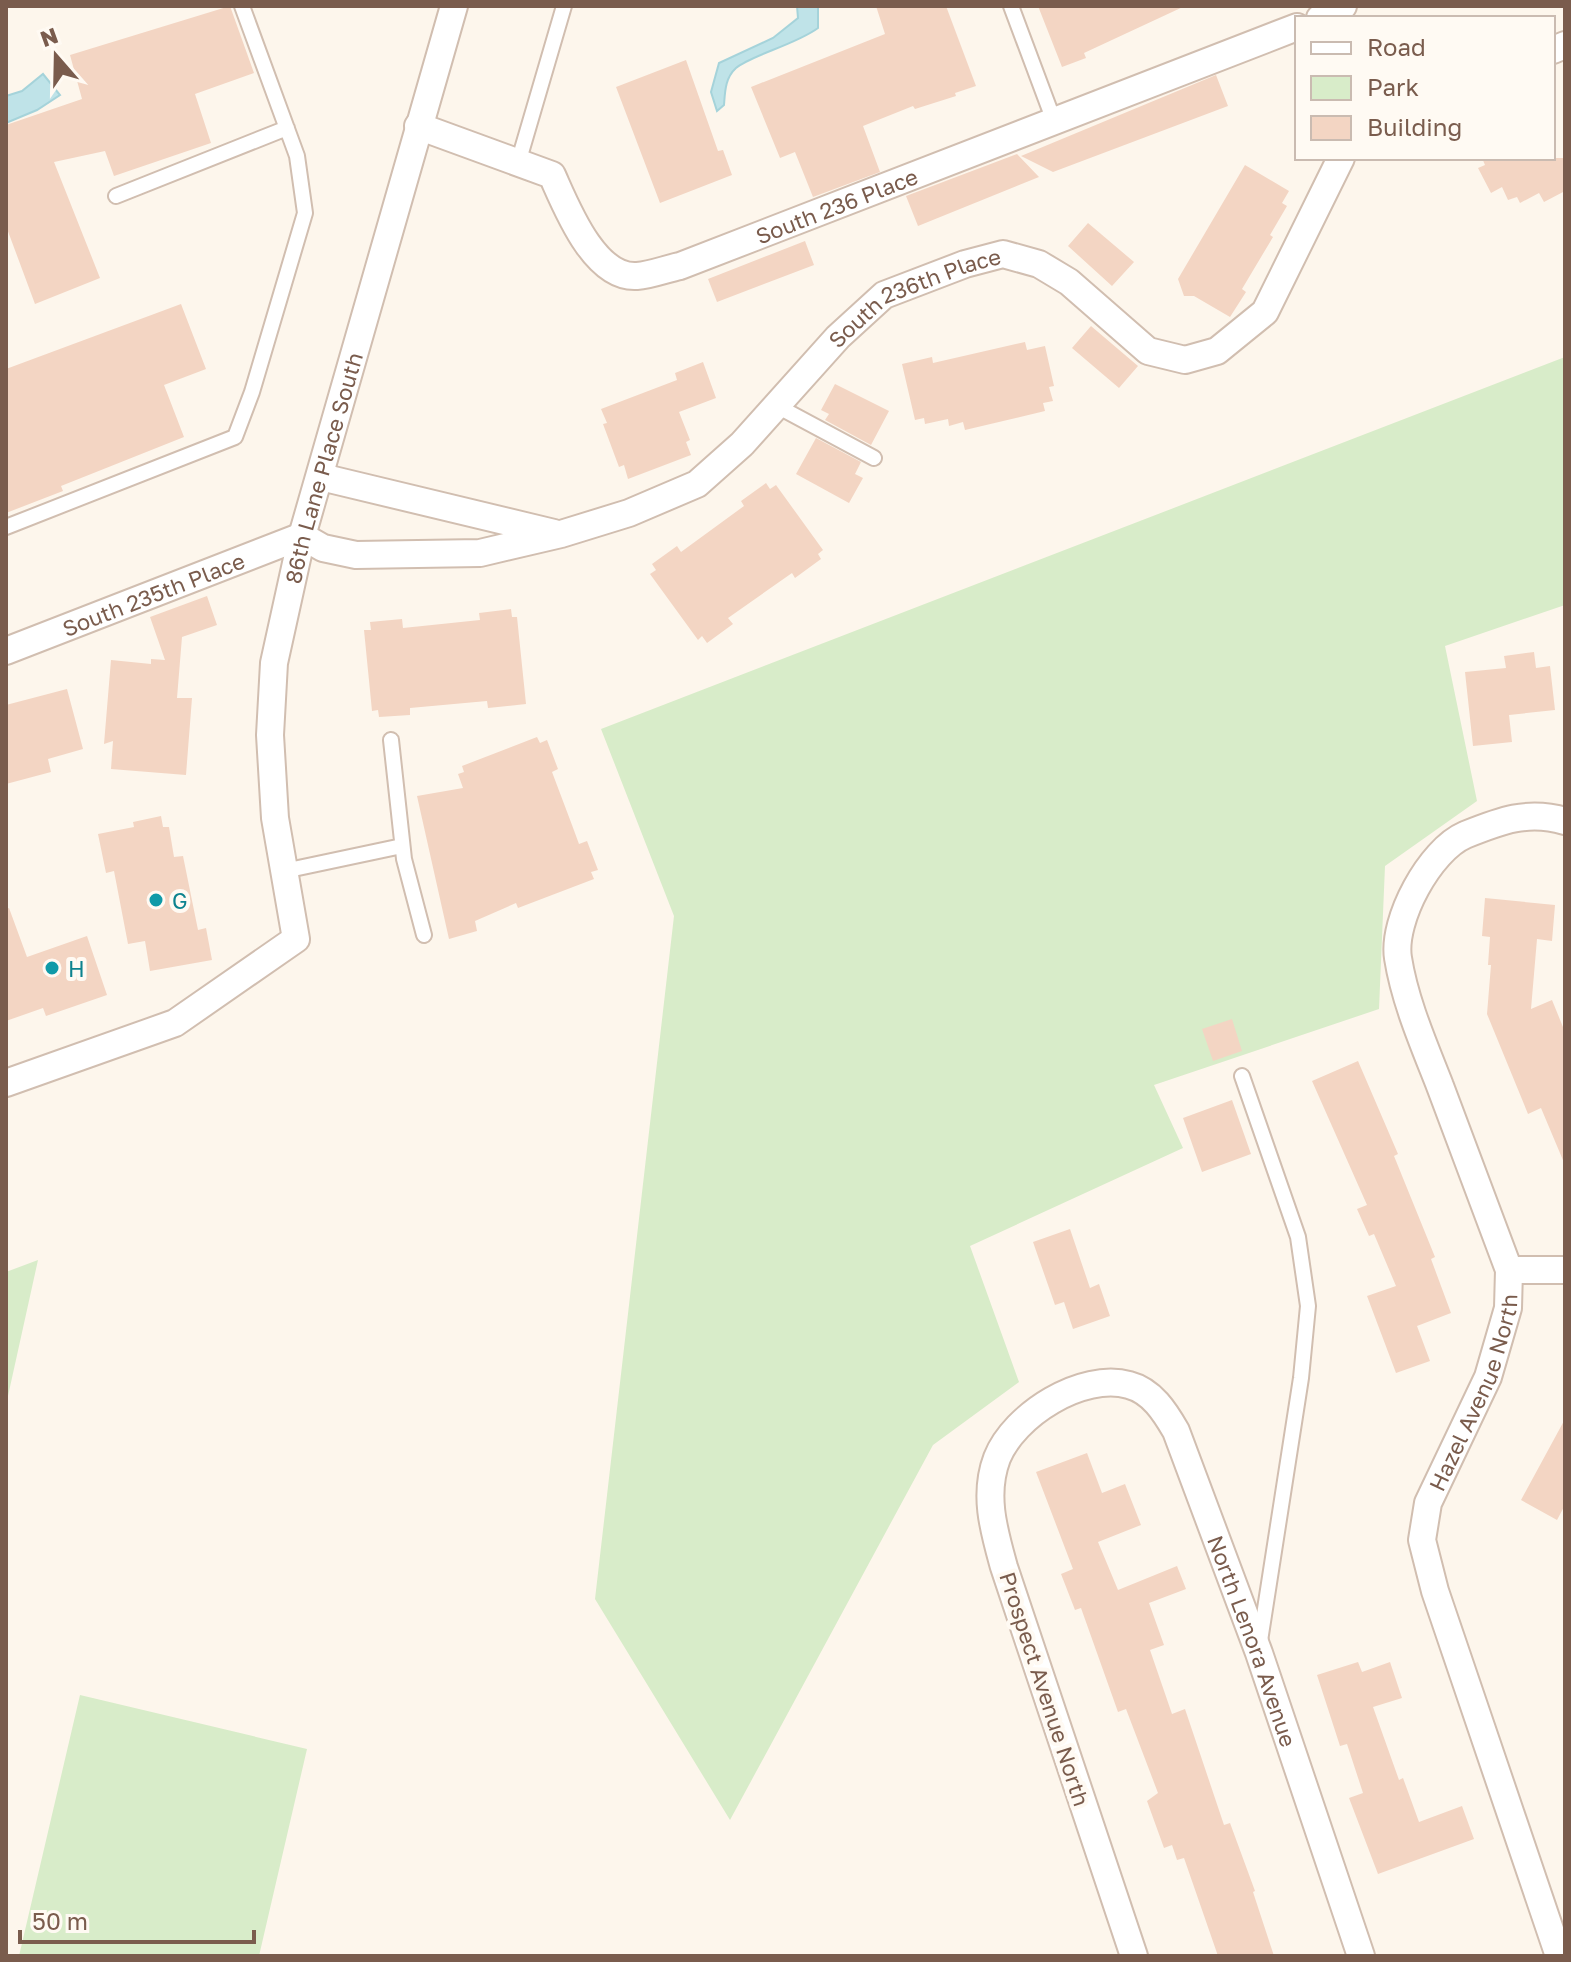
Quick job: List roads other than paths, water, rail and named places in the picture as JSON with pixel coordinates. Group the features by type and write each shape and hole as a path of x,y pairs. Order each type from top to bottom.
{"street":[{"name":"86th Lane Place South","path":"6,1083 175,1023 296,939 275,818 270,735 274,663 302,536 454,6"},
{"path":"1324,16 1343,6"},
{"name":"South 236 Place","path":"418,126 552,175 574,222 598,258 616,271 634,276 680,266 1295,28"},
{"name":"South 236th Place","path":"302,536 323,548 356,555 480,553 561,534 629,513 697,484 742,444 838,337 884,295 965,264 1003,254 1039,264 1069,282 1148,351 1185,360 1217,351 1265,312 1340,160"},
{"path":"321,477 561,534"},
{"name":"South 235th Place","path":"6,651 302,536"},
{"name":"Hazel Avenue North","path":"1559,1956 1435,1591 1422,1540 1428,1503 1488,1377 1508,1308 1509,1270 1415,1021 1398,955 1403,917 1423,875 1457,839 1513,816 1548,816 1565,821"},
{"path":"1509,1270 1565,1270"},
{"name":"North Lenora Avenue","path":"1021,1424 1052,1401 1108,1383 1129,1384 1156,1401 1166,1414 1186,1453 1259,1653 1361,1956"},
{"name":"Prospect Avenue North","path":"1021,1424 997,1457 991,1480 990,1502 995,1535 1134,1956"}],"lane":[{"path":"6,527 235,437 305,213 297,156 242,6"},
{"path":"518,163 564,6"},
{"path":"1011,6 1054,121"},
{"path":"116,196 287,128"},
{"path":"777,406 874,458"},
{"path":"391,740 402,846 424,935"},
{"path":"284,871 402,846"},
{"path":"1242,1076 1298,1237 1308,1306 1301,1378 1259,1653"}],"water":[{"path":"797,6 818,6 818,28 736,68 725,90 724,105 717,111 711,92 719,63 773,38 798,18"},
{"path":"43,74 60,95 37,110 6,123 6,96 22,91"}],"place":[{"name":"G","path":"156,900"},
{"name":"H","path":"52,968"}]}
